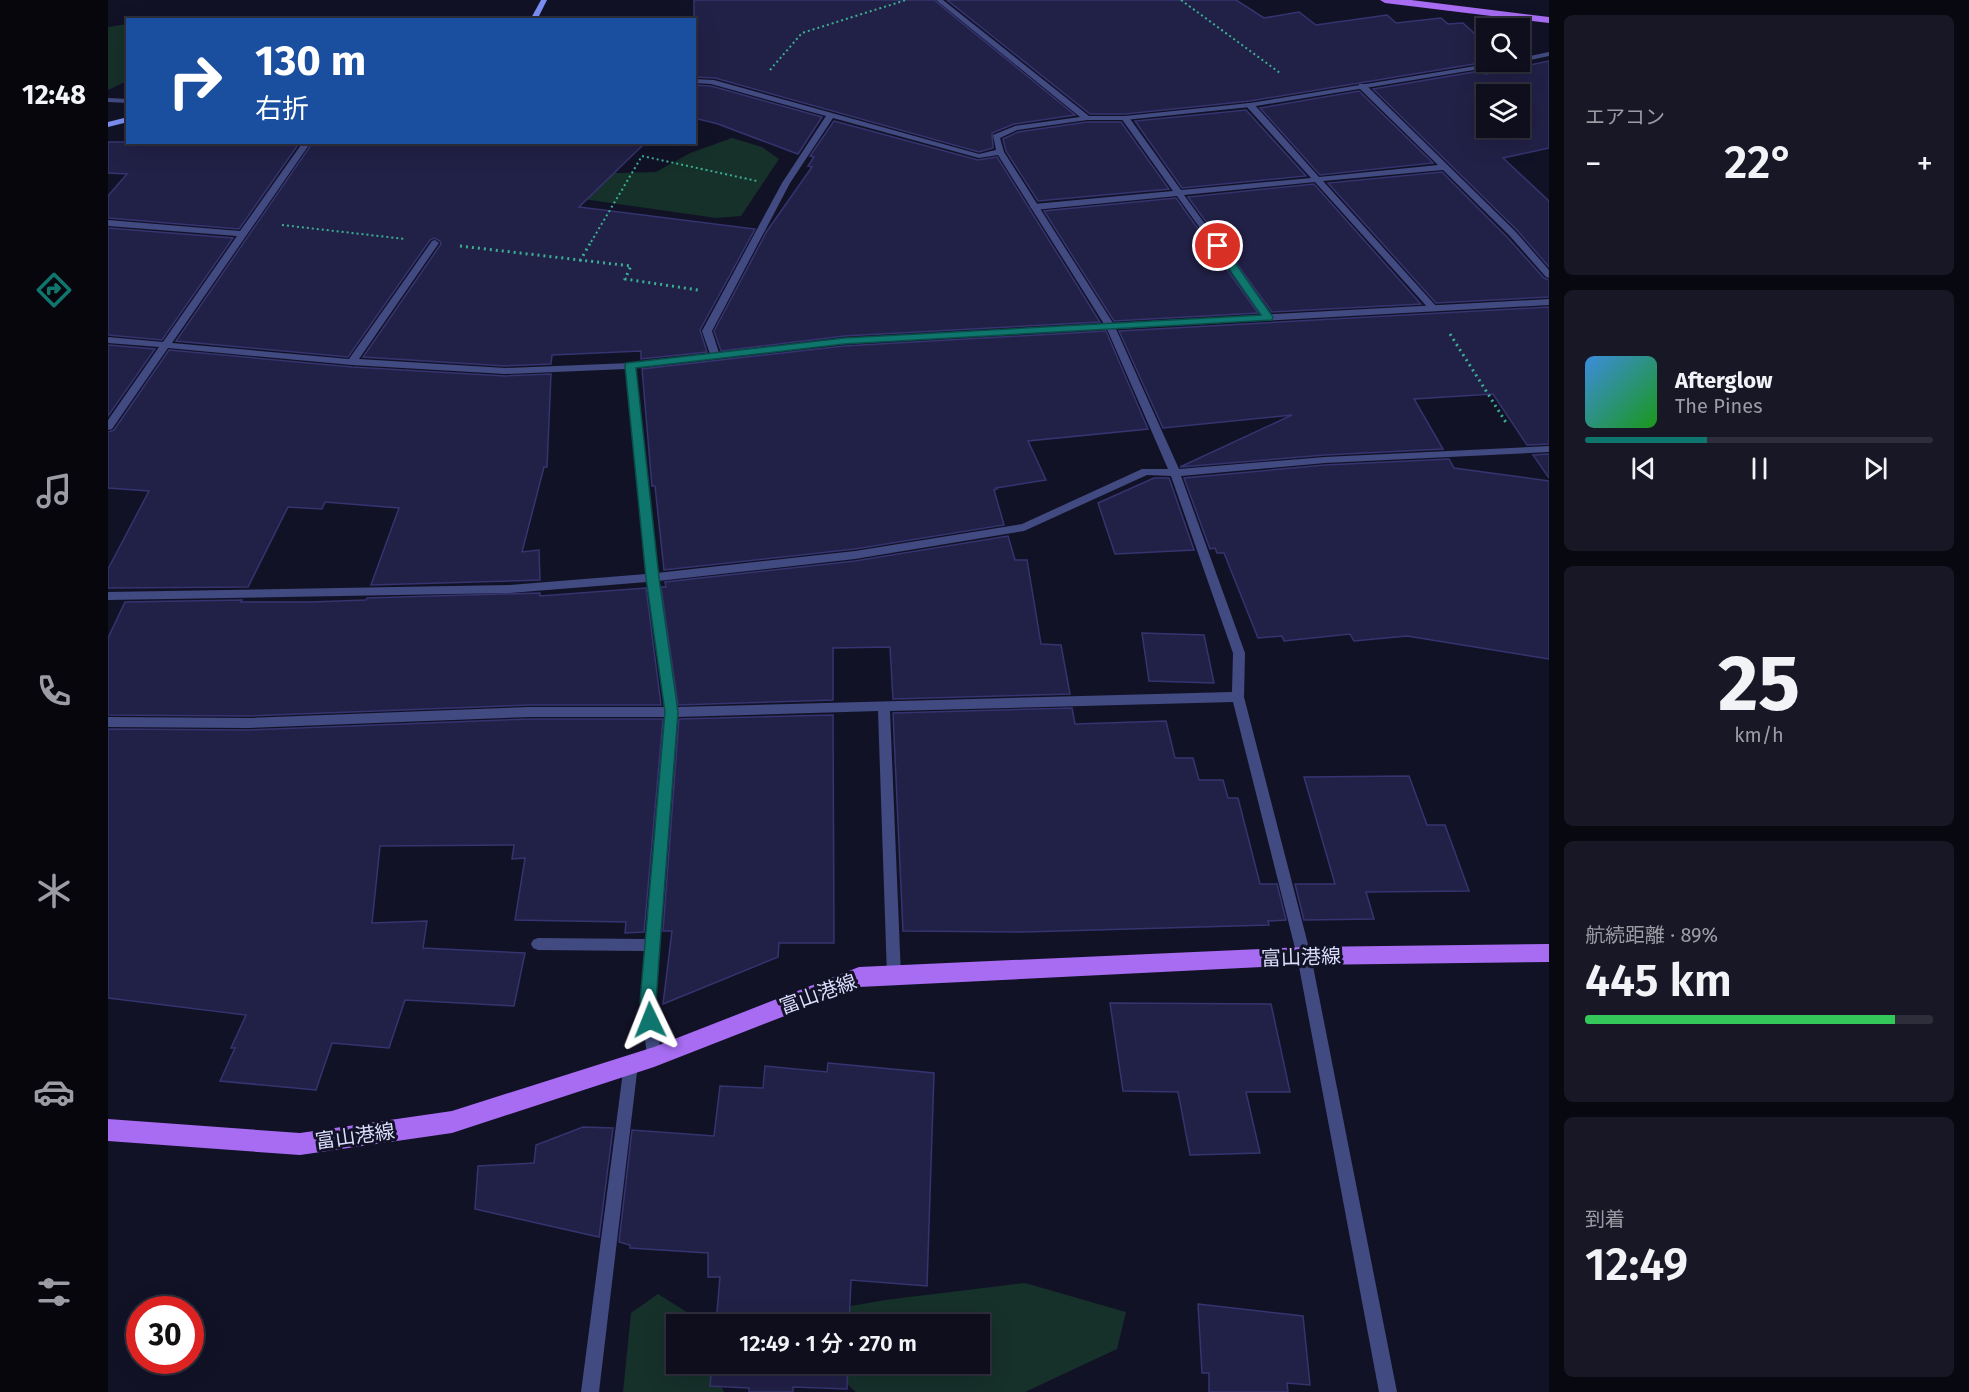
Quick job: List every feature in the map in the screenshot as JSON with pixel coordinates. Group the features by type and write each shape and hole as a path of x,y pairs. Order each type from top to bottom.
{"main road":[{"path":"1385,0 1549,20"},
{"name":"富山港線","path":"108,1130 300,1144 452,1122 654,1057 859,977 1304,956 1549,953"}],"street":[{"path":"534,18 544,0"},
{"path":"939,0 1087,118"},
{"path":"1530,58 1549,54"},
{"path":"1388,1392 1304,956 1238,697 1239,652 1175,473 1110,326 1000,153 996,137 1015,128 1087,118 1125,118 1251,105 1476,68"},
{"path":"696,81 711,82 979,156 1000,153"},
{"path":"1362,86 1512,233 1549,275"},
{"path":"108,100 126,101"},
{"path":"1251,105 1433,308"},
{"path":"715,354 707,331 784,187 830,116"},
{"path":"1125,118 1268,317"},
{"path":"108,126 126,120"},
{"path":"108,427 306,144"},
{"path":"1034,207 1446,167"},
{"path":"108,224 242,234"},
{"path":"352,362 435,243"},
{"path":"108,340 352,362 505,371 630,366 715,354 844,341 1549,302"},
{"path":"630,366 652,578 671,712 648,1002 654,1057"},
{"path":"108,596 510,589 652,578 855,555 1024,527 1146,471 1175,473 1325,460 1549,448"},
{"path":"108,722 249,723 530,712 671,712 1238,697"},
{"path":"884,706 894,976"},
{"path":"538,944 652,945"},
{"path":"590,1392 631,1064"}],"path":[{"path":"750,93 802,33 906,0"},
{"path":"1181,0 1309,95"},
{"path":"579,261 642,156 784,187"},
{"path":"251,221 630,266 625,279 726,294"},
{"path":"1433,308 1524,450"}],"green space":[{"path":"126,24 126,81 108,90 108,27"},
{"path":"732,138 762,147 779,159 741,216 716,218 576,198 591,160 617,173 656,172 690,153"},
{"path":"1025,1283 1126,1312 1117,1349 1025,1392 856,1392 835,1374 990,1374 990,1314 817,1314 817,1312 885,1300"},
{"path":"658,1294 690,1314 666,1314 666,1374 716,1374 724,1392 623,1392 631,1313"}],"building":[{"path":"694,0 934,0 1075,115 1014,124 992,133 993,148 979,152 715,78 696,77 696,18 694,18"},
{"path":"947,0 1236,0 1264,18 1299,12 1316,25 1387,15 1396,23 1441,18 1448,24 1463,23 1476,35 1476,64 1250,101 1125,114 1090,114"},
{"path":"1549,61 1549,148 1503,158 1549,201 1549,267 1517,230 1373,89 1476,72 1486,72 1486,74 1530,72 1530,65"},
{"path":"696,85 711,86 822,117 798,154 718,124 696,118"},
{"path":"1359,91 1433,163 1320,175 1260,108"},
{"path":"1246,110 1306,176 1182,188 1135,121"},
{"path":"834,121 978,160 997,157 1100,322 844,336 721,351 714,331 767,231 812,167 808,166 814,157 810,156"},
{"path":"1087,122 1121,122 1169,189 1038,201 1006,151 1003,139 1018,132"},
{"path":"108,142 126,142 126,144 299,144 239,229 108,218 108,196 127,174 108,173"},
{"path":"312,144 644,144 579,207 755,229 700,330 707,352 641,359 641,351 552,355 551,364 505,366 363,357 441,244 434,238 430,240 348,357 176,341"},
{"path":"1442,172 1544,278 1549,280 1549,297 1436,303 1328,183"},
{"path":"1314,184 1421,304 1272,312 1188,197"},
{"path":"1176,198 1258,313 1114,321 1044,211"},
{"path":"108,228 233,238 162,340 108,335"},
{"path":"1549,307 1549,444 1527,445 1493,394 1414,399 1443,449 1325,455 1180,467 1292,415 1163,428 1119,331"},
{"path":"1106,331 1148,429 1028,441 1046,480 994,490 1004,525 855,549 664,570 655,486 652,486 642,369 844,346"},
{"path":"108,345 155,349 108,416"},
{"path":"169,350 352,367 505,376 551,374 547,467 544,467 522,552 539,550 540,580 371,585 399,508 325,502 322,509 288,507 248,587 108,588 108,569 149,491 108,488 108,432 114,430"},
{"path":"1549,454 1549,478 1533,455"},
{"path":"1449,459 1454,468 1549,481 1549,659 1407,636 1354,641 1350,634 1284,641 1282,636 1258,638 1224,553 1217,553 1215,548 1210,549 1184,478 1325,465"},
{"path":"1154,478 1169,478 1194,550 1115,554 1098,503"},
{"path":"1008,536 1015,560 1027,560 1041,644 1061,645 1070,694 893,699 890,647 833,648 833,700 678,705 661,587 666,587 665,582 855,561"},
{"path":"646,588 661,705 530,705 249,716 108,715 108,638 125,602 242,600 241,602 311,602 540,593 540,596"},
{"path":"1142,633 1204,635 1214,683 1149,681"},
{"path":"1072,708 1075,724 1166,721 1175,758 1193,758 1199,780 1223,780 1228,798 1238,798 1260,884 1277,884 1286,920 1268,921 1269,925 1024,932 903,931 893,713"},
{"path":"833,715 834,943 779,943 778,957 663,1004 672,931 663,931 679,719"},
{"path":"530,719 663,719 644,932 625,933 626,922 515,920 525,858 512,859 514,845 380,846 372,923 427,921 423,948 525,953 514,1006 405,1000 389,1048 332,1043 316,1090 220,1081 235,1048 231,1048 246,1015 108,998 108,729 249,730"},
{"path":"1409,776 1427,825 1445,825 1469,891 1366,892 1374,919 1304,920 1295,884 1335,884 1304,777"},
{"path":"1110,1003 1271,1004 1290,1092 1246,1092 1260,1153 1190,1155 1178,1092 1123,1091"},
{"path":"828,1063 934,1073 927,1286 851,1280 849,1314 717,1314 720,1277 708,1277 708,1253 630,1248 630,1245 619,1242 632,1130 714,1136 720,1086 763,1088 765,1066 827,1072"},
{"path":"583,1127 613,1128 599,1237 475,1209 478,1166 534,1163 536,1145"},
{"path":"1198,1304 1303,1316 1310,1385 1287,1383 1288,1392 1209,1392 1209,1373 1202,1373"},
{"path":"711,1374 848,1374 847,1389 793,1387 793,1392 749,1392 749,1388 710,1386"}],"route":[{"path":"650,1020 648,1002 671,712 652,578 630,366 715,354 844,341 1268,317 1218,246"}]}
